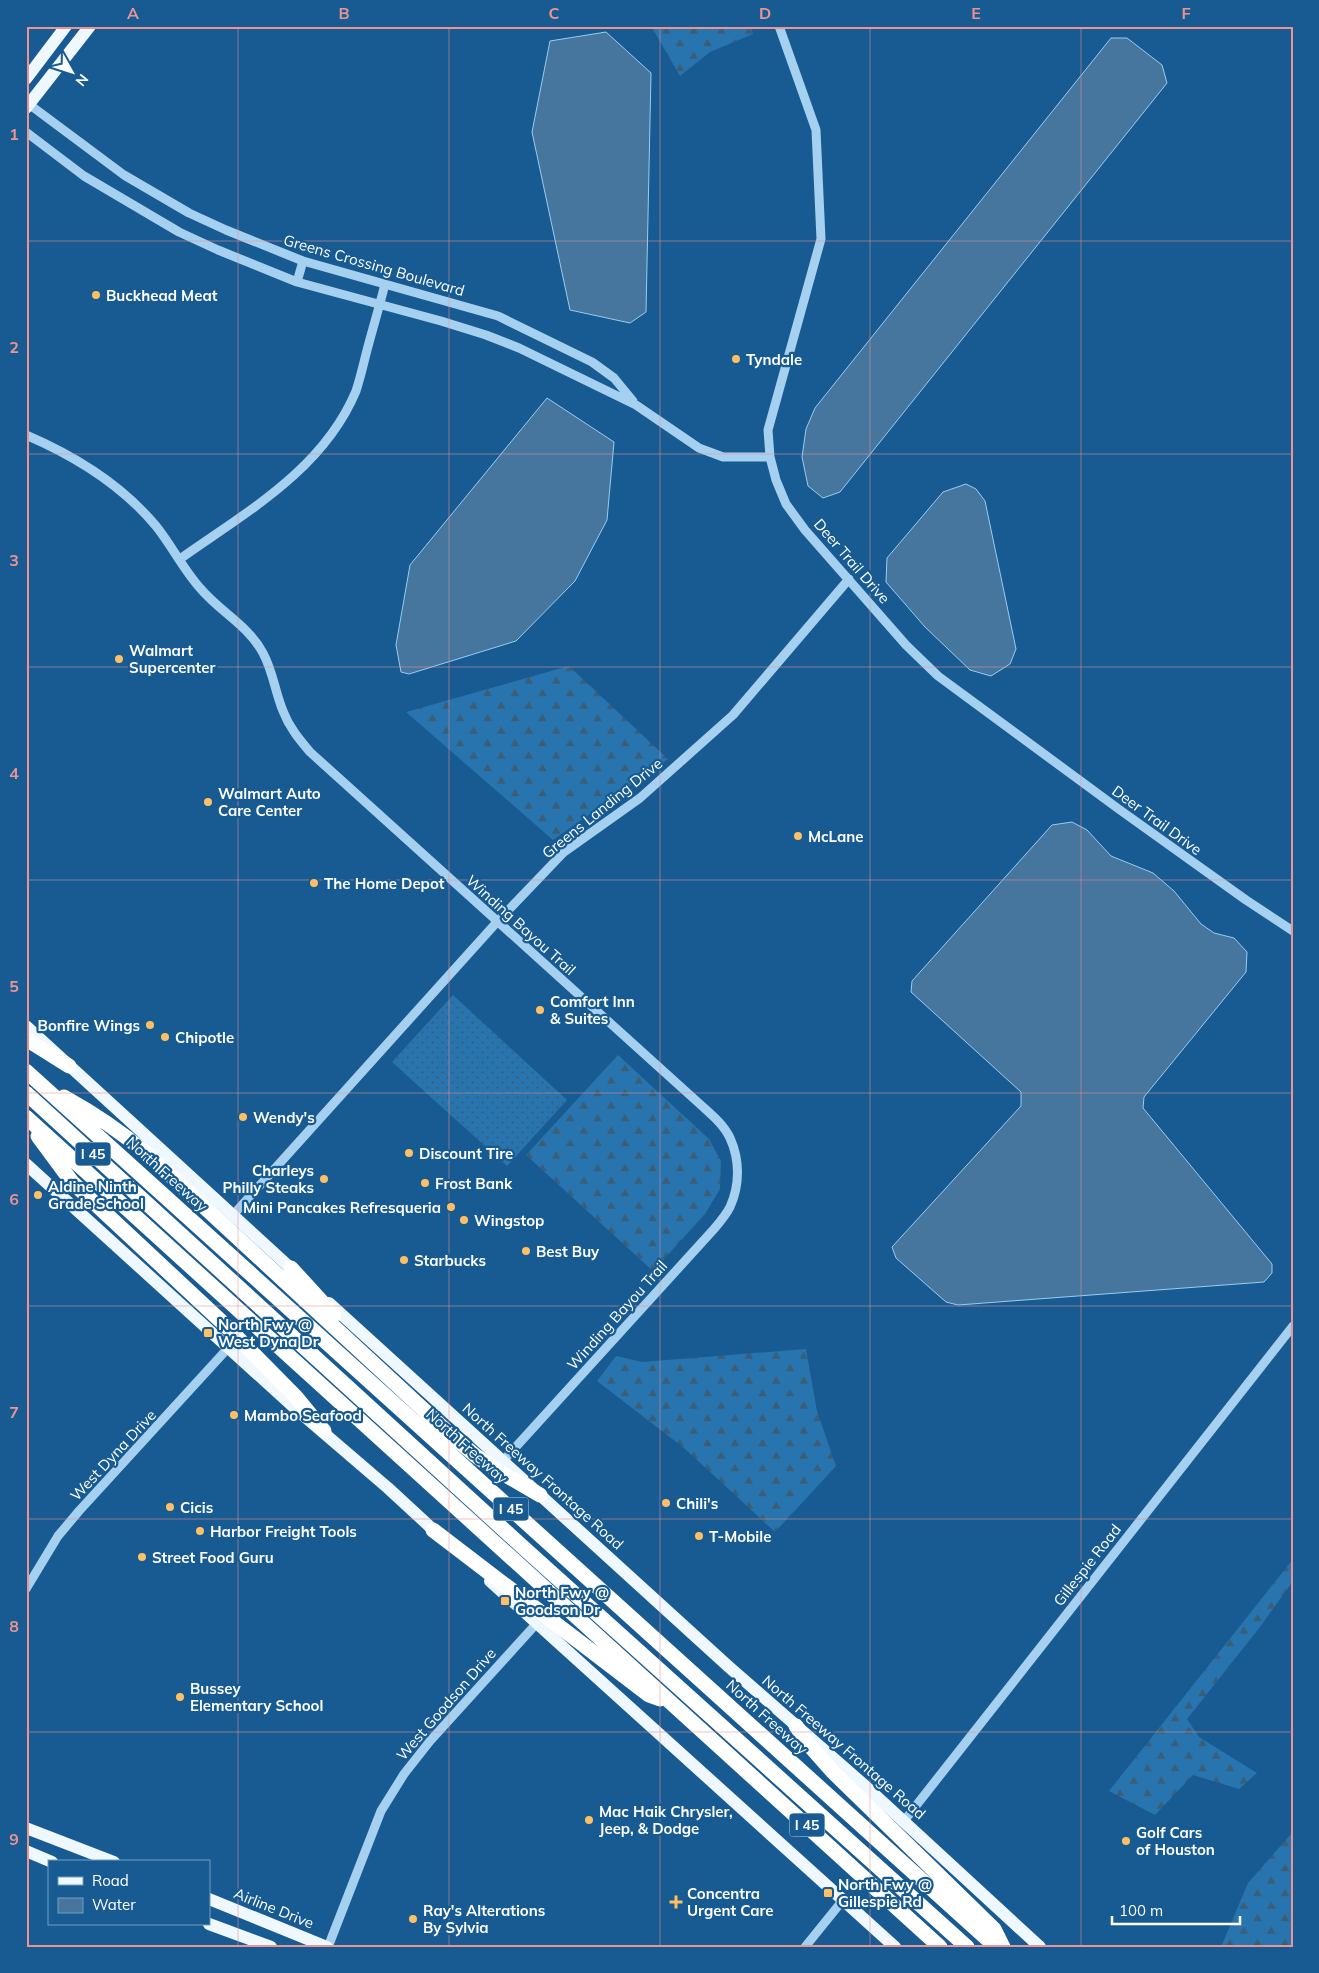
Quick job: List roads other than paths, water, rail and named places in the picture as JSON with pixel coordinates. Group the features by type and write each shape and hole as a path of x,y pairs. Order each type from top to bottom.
{"highway":[{"path":"26,1039 69,1066"},
{"name":"North Freeway","path":"26,1071 996,1947"},
{"path":"26,1076 92,1112 120,1131 476,1456 540,1495"},
{"name":"I 45","path":"26,1093 525,1549 967,1947"},
{"path":"26,1118 72,1182 276,1375 324,1432"},
{"name":"I 45","path":"26,1118 940,1947"},
{"path":"291,1268 402,1390"},
{"path":"433,1530 649,1694 674,1704"},
{"path":"796,1726 810,1746 833,1772 994,1929 1003,1947"}],"main road":[{"path":"26,79 66,26"},
{"path":"27,104 90,26"},
{"name":"North Freeway Frontage Road","path":"26,1026 502,1461 904,1821 1040,1947"},
{"path":"26,1164 895,1947"},
{"path":"26,1828 108,1860"},
{"path":"26,1851 48,1860"},
{"name":"Airline Drive","path":"210,1899 328,1947"},
{"path":"210,1924 271,1947"}],"street":[{"name":"Deer Trail Drive","path":"779,26 816,130 821,239 768,430 770,457 776,480 786,504 806,530 906,645 938,676 1151,833 1246,900 1293,930"},
{"name":"Greens Crossing Boulevard","path":"27,104 124,175 189,213 303,261 447,300 498,316 592,362 614,378 636,404"},
{"name":"Greens Crossing Boulevard","path":"26,132 84,176 172,228 218,250 297,282 441,321 503,341 636,404 699,448 723,457 770,457"},
{"path":"297,282 303,261"},
{"path":"180,559 284,485 325,445 341,421 356,390 385,284"},
{"name":"Winding Bayou Trail","path":"26,435 50,445 98,472 144,514 155,525 200,588 246,629 256,642 269,667 282,710 300,740 497,922 720,1123 730,1138 738,1175 736,1191 729,1208 714,1229 502,1461"},
{"name":"Greens Landing Drive","path":"233,1215 497,922 564,852 640,798 733,715 849,579"},
{"name":"Gillespie Road","path":"904,1821 1293,1326"},
{"name":"West Dyna Drive","path":"26,1589 53,1544 79,1511 229,1347"},
{"name":"West Goodson Drive","path":"328,1947 374,1828 396,1786 415,1758 537,1623"},
{"path":"805,1947 843,1900"}],"water":[{"path":"606,32 651,73 646,312 630,323 570,310 532,132 550,41"},
{"path":"1111,38 1127,38 1162,65 1167,83 840,492 823,498 808,486 802,457 806,429 815,408"},
{"path":"547,398 614,442 607,520 575,581 516,641 409,674 401,672 396,645 410,565"},
{"path":"966,484 976,489 985,501 1016,649 1010,664 991,676 970,670 925,627 886,582 887,558 943,492"},
{"path":"1072,822 1087,830 1111,856 1153,873 1174,891 1201,924 1214,933 1234,938 1247,952 1246,972 1144,1097 1143,1108 1272,1264 1272,1273 1264,1282 958,1305 946,1302 896,1258 892,1247 1021,1106 1021,1092 911,992 912,981 1052,825"}],"place":[{"name":"Buckhead Meat","path":"96,295"},
{"name":"Tyndale","path":"736,359"},
{"name":"Walmart Supercenter","path":"119,659"},
{"name":"Walmart Auto Care Center","path":"208,802"},
{"name":"McLane","path":"798,836"},
{"name":"The Home Depot","path":"314,883"},
{"name":"Comfort Inn & Suites","path":"540,1010"},
{"name":"Bonfire Wings","path":"150,1025"},
{"name":"Chipotle","path":"165,1037"},
{"name":"Wendy's","path":"243,1117"},
{"name":"Discount Tire","path":"409,1153"},
{"name":"Charleys Philly Steaks","path":"324,1179"},
{"name":"Frost Bank","path":"425,1183"},
{"name":"Aldine Ninth Grade School","path":"38,1195"},
{"name":"Mini Pancakes Refresqueria","path":"451,1207"},
{"name":"Wingstop","path":"464,1220"},
{"name":"Best Buy","path":"526,1251"},
{"name":"Starbucks","path":"404,1260"},
{"name":"North Fwy @ West Dyna Dr","path":"208,1333"},
{"name":"Mambo Seafood","path":"234,1415"},
{"name":"Chili's","path":"666,1503"},
{"name":"Cicis","path":"170,1507"},
{"name":"Harbor Freight Tools","path":"200,1531"},
{"name":"T-Mobile","path":"699,1536"},
{"name":"Street Food Guru","path":"142,1557"},
{"name":"North Fwy @ Goodson Dr","path":"505,1601"},
{"name":"Bussey Elementary School","path":"180,1697"},
{"name":"Mac Haik Chrysler, Jeep, & Dodge","path":"589,1820"},
{"name":"Golf Cars of Houston","path":"1126,1841"},
{"name":"North Fwy @ Gillespie Rd","path":"828,1893"},
{"name":"Concentra Urgent Care","path":"676,1902"},
{"name":"Ray's Alterations By Sylvia","path":"413,1919"}]}
